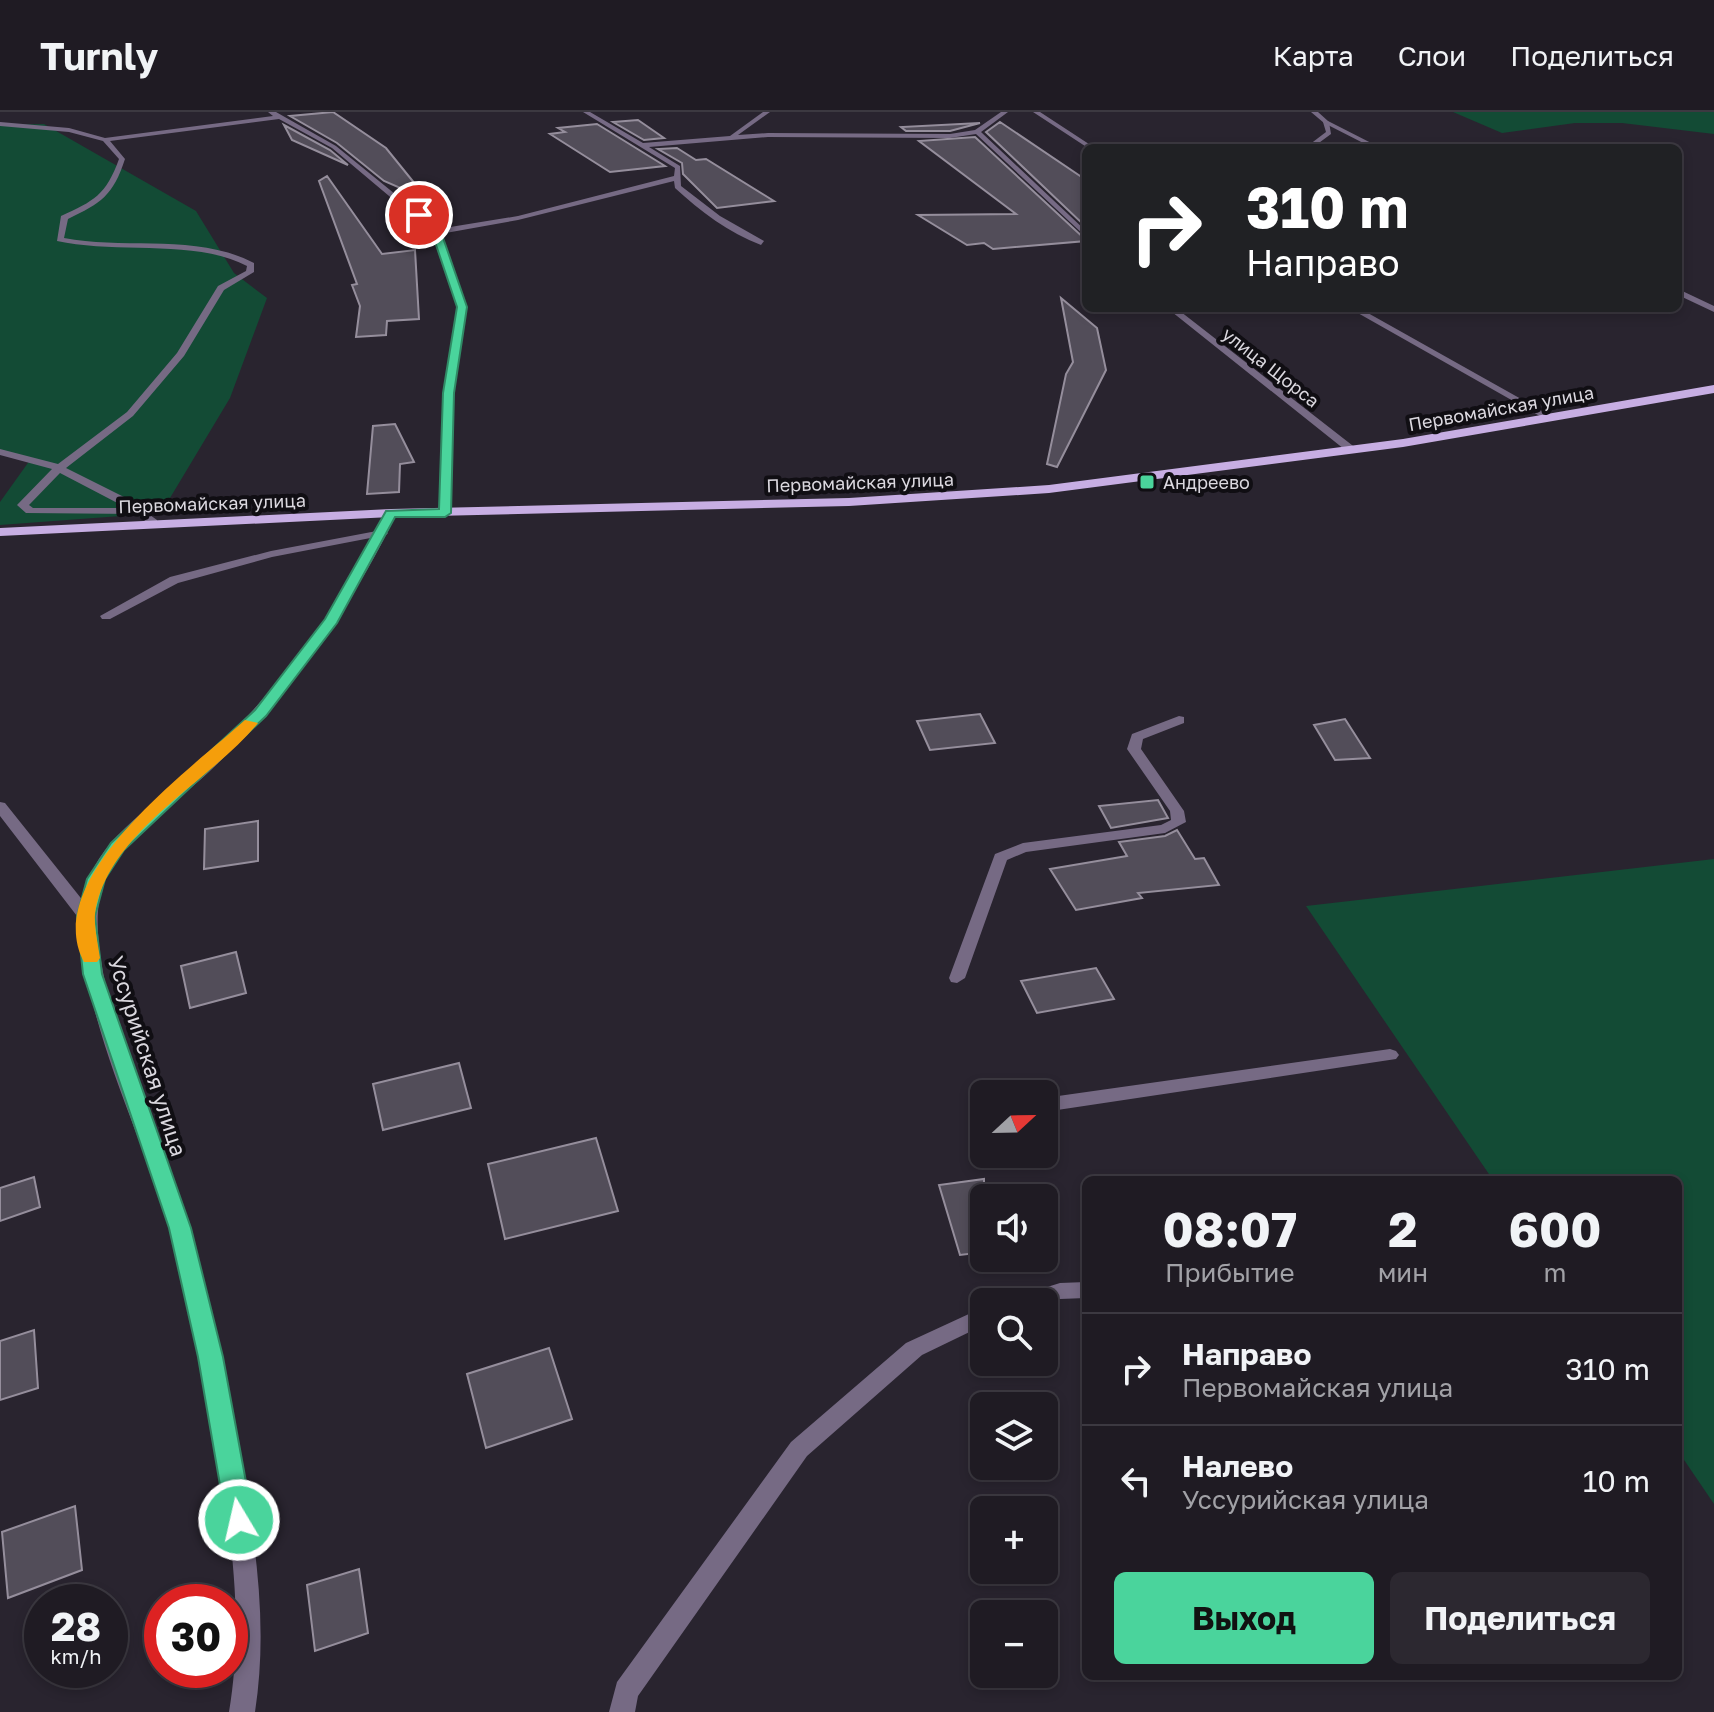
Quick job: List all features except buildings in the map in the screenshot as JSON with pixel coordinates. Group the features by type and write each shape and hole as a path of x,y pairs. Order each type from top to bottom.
{"main road":[{"name":"Первомайская улица","path":"0,532 153,522 391,513 953,497 1049,489 1353,451 1714,389"}],"street":[{"path":"586,112 678,167 677,187 709,214 761,243"},
{"path":"733,136 767,112"},
{"path":"644,145 733,136 908,138 977,132 1005,112"},
{"path":"1036,112 1086,144"},
{"path":"1314,112 1326,122 1370,144"},
{"path":"0,124 69,130 105,140 275,114 334,147 436,232 462,307 448,393 445,513"},
{"path":"1314,144 1329,133 1326,122"},
{"path":"977,132 1082,231"},
{"path":"105,140 122,159 113,186 107,196 64,218 60,239 213,254 246,260 251,265 250,272 221,288 181,354 130,414 59,468 22,505 30,511 141,511"},
{"path":"436,232 518,218 676,178"},
{"path":"1682,294 1714,309"},
{"name":"улица Щорса","path":"1176,312 1353,451"},
{"path":"1360,312 1548,417"},
{"path":"0,452 31,457 59,468 141,511 153,522"},
{"name":"Уссурийская улица","path":"242,1712 248,1684 250,1596 211,1357 180,1228 93,974 86,916 96,879 117,846 260,713 332,620 391,513"},
{"path":"106,616 174,580 271,554 382,533"},
{"path":"957,978 1000,857 1023,848 1165,829 1179,822 1177,811 1134,749 1134,743 1137,737 1179,720"},
{"path":"0,806 86,916"},
{"path":"1058,1103 1390,1055"},
{"path":"1058,1292 1082,1290"},
{"path":"622,1712 626,1691 799,1449 914,1349 970,1322"}],"green space":[{"path":"1453,112 1714,112 1714,134 1622,123 1575,123 1502,133"},
{"path":"44,124 196,211 234,273 267,298 230,398 161,513 0,525 0,502 30,460 0,454 0,125"},
{"path":"1714,859 1714,1504 1682,1457 1682,1176 1490,1176 1306,906"}],"slow traffic":[{"path":"91,958 86,916 96,879 117,846 202,771 250,723"}],"place":[{"name":"Андреево","path":"1147,482"}],"route":[{"path":"239,1520 211,1357 180,1228 93,974 86,916 96,879 117,846 202,771 260,713 332,620 391,513 445,513 448,393 462,307 436,232 419,215"}]}
